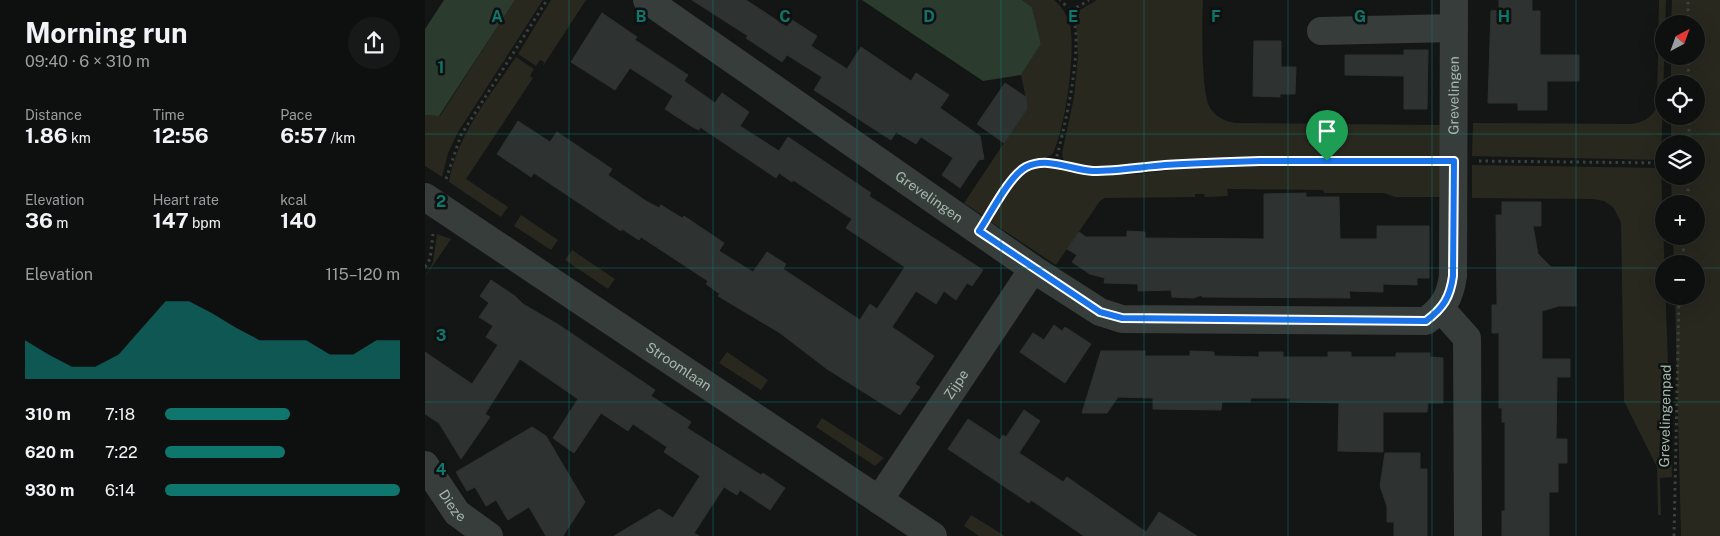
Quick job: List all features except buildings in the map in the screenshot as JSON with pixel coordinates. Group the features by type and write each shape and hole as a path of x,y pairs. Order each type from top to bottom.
{"street":[{"name":"Grevelingen","path":"647,0 1033,269 1100,312 1122,318 1426,321 1441,310 1450,295 1453,276 1454,0"},
{"path":"1321,31 1454,28"},
{"name":"Stroomlaan","path":"432,202 933,536"},
{"name":"Zijpe","path":"879,500 1033,269"},
{"path":"1441,310 1467,338 1468,536"},
{"name":"Dieze","path":"425,465 457,513 489,536"}],"path":[{"path":"425,266 430,259 432,202 453,153 461,136 547,0"},
{"path":"1055,163 1067,118 1075,50 1071,11 1060,0"},
{"path":"1071,11 1089,0"},
{"path":"1688,0 1688,15"},
{"path":"979,231 1017,173 1027,166 1055,163 1091,171 1111,171 1201,162 1454,161 1655,163"},
{"name":"Grevelingenpad","path":"1675,536 1679,305"}],"shaded area":[{"path":"444,0 515,0 439,116 425,115 425,29"},
{"path":"515,0 543,0 458,132 448,153 442,177 425,166 425,115 440,116"},
{"path":"551,0 586,0 543,66 544,62 540,60 536,66 518,54"},
{"path":"862,0 1022,0 1032,7 1041,44 1021,75 983,81"},
{"path":"1022,0 1054,0 1068,19 1072,53 1062,127 1053,153 1046,158 1029,162 1015,171 1005,183 985,217 964,203 1026,110 1026,99 1021,75 1041,44 1032,7"},
{"path":"1097,0 1203,0 1202,23 1206,97 1211,110 1223,119 1235,123 1441,125 1441,157 1219,158 1103,167 1080,166 1071,163 1063,159 1062,153 1074,97 1078,57 1076,18 1080,10"},
{"path":"1659,0 1666,0 1666,15 1659,15"},
{"path":"1672,0 1720,0 1720,536 1681,536 1675,305 1705,305 1705,255 1674,255 1673,245 1705,245 1705,195 1672,195 1671,185 1705,185 1705,135 1671,135 1671,125 1705,125 1705,75 1671,75 1671,65 1705,65 1705,15 1671,15"},
{"path":"516,57 534,69 530,76 533,78 466,179 508,207 501,217 449,182 459,148 467,132 485,101"},
{"path":"1658,65 1664,65 1664,75 1658,75"},
{"path":"1655,110 1655,125 1662,125 1662,135 1655,135 1655,160 1472,156 1473,123 1630,124 1649,117"},
{"path":"1216,165 1440,165 1440,197 1395,197 1384,193 1324,193 1323,190 1227,189 1228,196 1205,197 1204,194 1195,194 1195,197 1105,198 1100,201 1056,265 991,222 1017,179 1029,170 1036,168 1050,167 1085,174 1118,175"},
{"path":"1472,165 1655,168 1655,185 1662,185 1662,195 1655,195 1655,245 1664,245 1664,255 1655,255 1655,305 1666,305 1672,477 1660,478 1661,515 1658,515 1657,467 1624,401 1621,222 1613,207 1604,201 1594,199 1472,198"},
{"path":"521,215 558,240 551,250 514,226"},
{"path":"437,234 451,239 425,277 433,262"},
{"path":"572,250 615,279 608,289 565,260"},
{"path":"727,352 768,380 761,390 719,363"},
{"path":"822,418 884,458 875,466 816,427"},
{"path":"971,515 1005,536 979,536 964,526"}],"route":[{"path":"1327,161 1454,161 1453,276 1450,295 1441,310 1426,321 1269,321 1122,318 1100,312 1033,269 979,231 1017,173 1027,166 1039,163 1055,163 1091,171 1111,171 1201,162 1327,161"}]}
